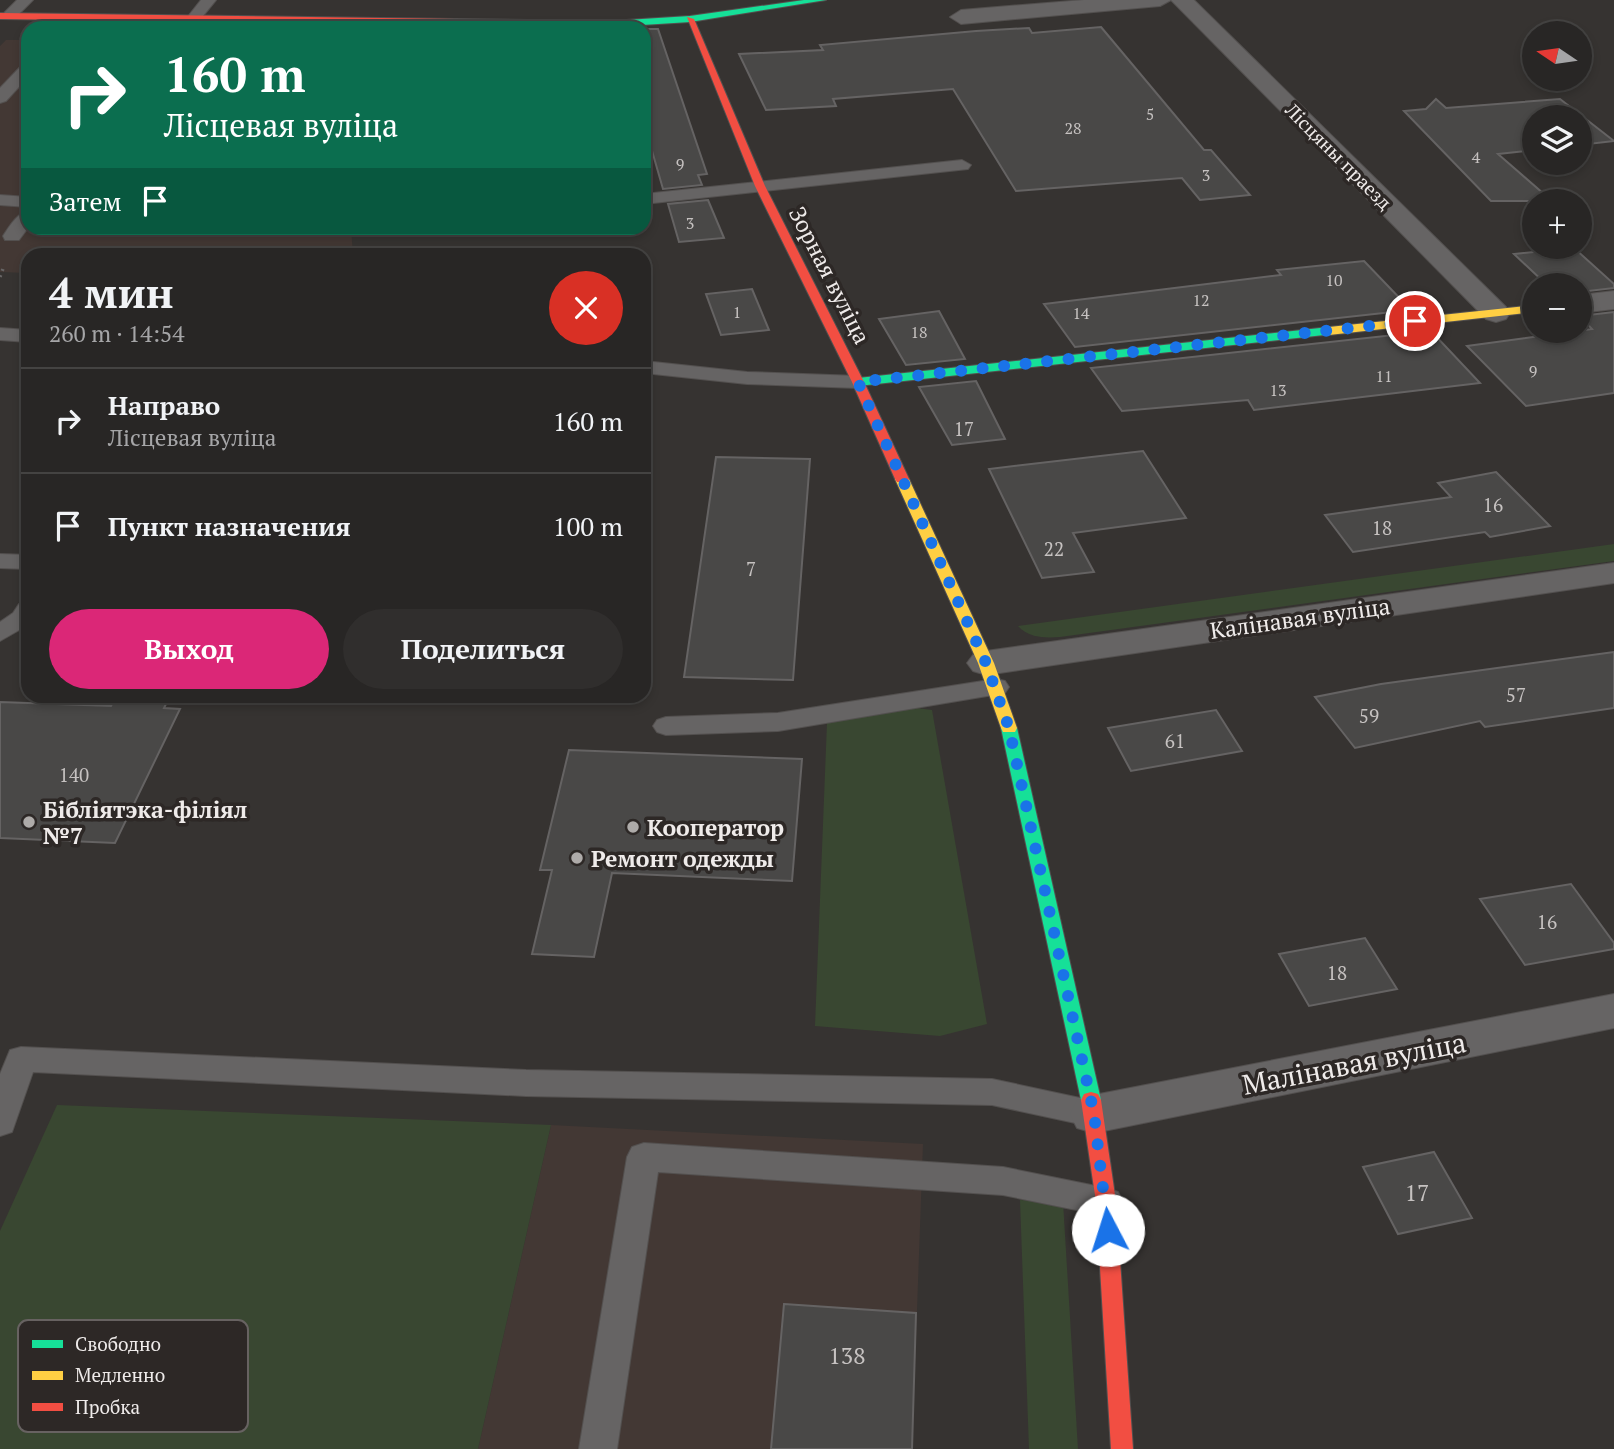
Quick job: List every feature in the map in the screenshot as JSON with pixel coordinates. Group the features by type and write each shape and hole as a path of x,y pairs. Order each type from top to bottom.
{"street":[{"path":"651,21 690,19 822,0"},
{"path":"961,17 1160,0"},
{"name":"Лісцяны праезд","path":"1182,0 1496,313"},
{"path":"4,16 53,21"},
{"name":"Зорная вуліца","path":"690,19 760,186 858,382 991,675 1009,728 1094,1114 1106,1202 1122,1449"},
{"path":"132,21 359,21"},
{"path":"1592,302 1614,300"},
{"path":"858,382 1522,310"},
{"name":"Калінавая вуліца","path":"991,675 1614,573"},
{"name":"Малінавая вуліца","path":"1094,1114 1614,1012"}],"lane":[{"path":"4,16 26,0"},
{"path":"193,19 209,0"},
{"path":"0,98 21,76"},
{"path":"651,198 962,165"},
{"path":"0,200 21,202"},
{"path":"12,236 21,225"},
{"path":"0,334 21,335"},
{"path":"651,368 772,379 858,382"},
{"path":"0,561 21,562"},
{"path":"0,633 21,619"},
{"path":"666,726 778,722 991,675"},
{"path":"0,1123 21,1059 526,1083 992,1092 1094,1114"},
{"path":"598,1449 644,1157 1003,1181 1106,1202"}],"shaded area":[{"path":"6,40 21,40 21,235 352,235 352,248 21,248 21,273 0,272 0,46"},
{"path":"551,1125 923,1144 912,1449 478,1449"}],"green space":[{"path":"1614,544 1614,561 1060,637 1032,635 1018,626"},
{"path":"917,708 932,710 987,1024 940,1036 815,1026 827,723"},
{"path":"57,1105 551,1125 478,1449 0,1449 0,1231"},
{"path":"1020,1200 1063,1202 1078,1449 1029,1449"}],"building":[{"path":"1101,27 1204,150 1211,150 1250,195 1200,200 1182,178 1016,191 953,89 833,99 836,106 766,110 739,54 823,50 820,45 976,31 1029,28 1032,33"},
{"path":"651,29 658,29 707,174 698,175 702,185 663,189 651,147"},
{"path":"1436,99 1446,108 1560,99 1568,105 1522,105 1522,151 1498,154 1538,189 1522,189 1522,201 1491,201 1404,111 1426,109"},
{"path":"1592,124 1614,141 1592,144"},
{"path":"708,200 724,238 679,242 668,204"},
{"path":"1522,253 1522,259 1586,259 1614,284 1614,288 1592,291 1592,273 1534,273 1514,254"},
{"path":"1364,261 1411,310 1075,347 1044,304 1281,275 1277,270"},
{"path":"752,289 769,330 721,335 706,294"},
{"path":"939,311 965,359 906,365 879,319"},
{"path":"1614,312 1614,393 1526,406 1467,346 1522,339 1522,343 1592,343 1592,315"},
{"path":"1431,331 1480,383 1254,410 1248,400 1122,411 1091,368"},
{"path":"976,381 1005,439 952,445 919,387"},
{"path":"1143,451 1186,518 1073,533 1094,572 1042,578 989,469"},
{"path":"716,457 810,459 793,680 684,677"},
{"path":"1496,472 1550,526 1490,537 1485,532 1353,552 1325,515 1451,497 1438,483"},
{"path":"1614,652 1614,708 1485,727 1480,721 1355,748 1315,697 1381,684"},
{"path":"0,702 111,706 112,703 166,703 164,708 180,709 115,843 0,838"},
{"path":"1216,710 1242,751 1131,771 1108,728"},
{"path":"569,750 802,759 792,881 612,873 594,957 532,954 552,870 540,870"},
{"path":"1571,884 1614,943 1614,949 1525,965 1480,899"},
{"path":"1365,938 1397,989 1309,1006 1279,954"},
{"path":"1434,1152 1472,1218 1398,1234 1363,1167"},
{"path":"784,1304 916,1313 912,1449 771,1449"}],"traffic: fast":[{"path":"651,21 690,19 822,0"},
{"path":"858,382 1329,331"},
{"path":"1009,728 1091,1100"}],"traffic: slow":[{"path":"1329,331 1522,309"},
{"path":"902,479 986,663 1009,728"}],"traffic: jam":[{"path":"0,16 381,21"},
{"path":"690,19 760,186 858,382 902,479"},
{"path":"1091,1100 1106,1202 1122,1449"}],"place":[{"name":"Бібліятэка-філіял №7","path":"29,822"},
{"name":"Кооператор","path":"633,827"},
{"name":"Ремонт одежды","path":"577,858"}],"route":[{"path":"1108,1230 1094,1114 1009,728 986,663 858,382 1415,321"}]}
